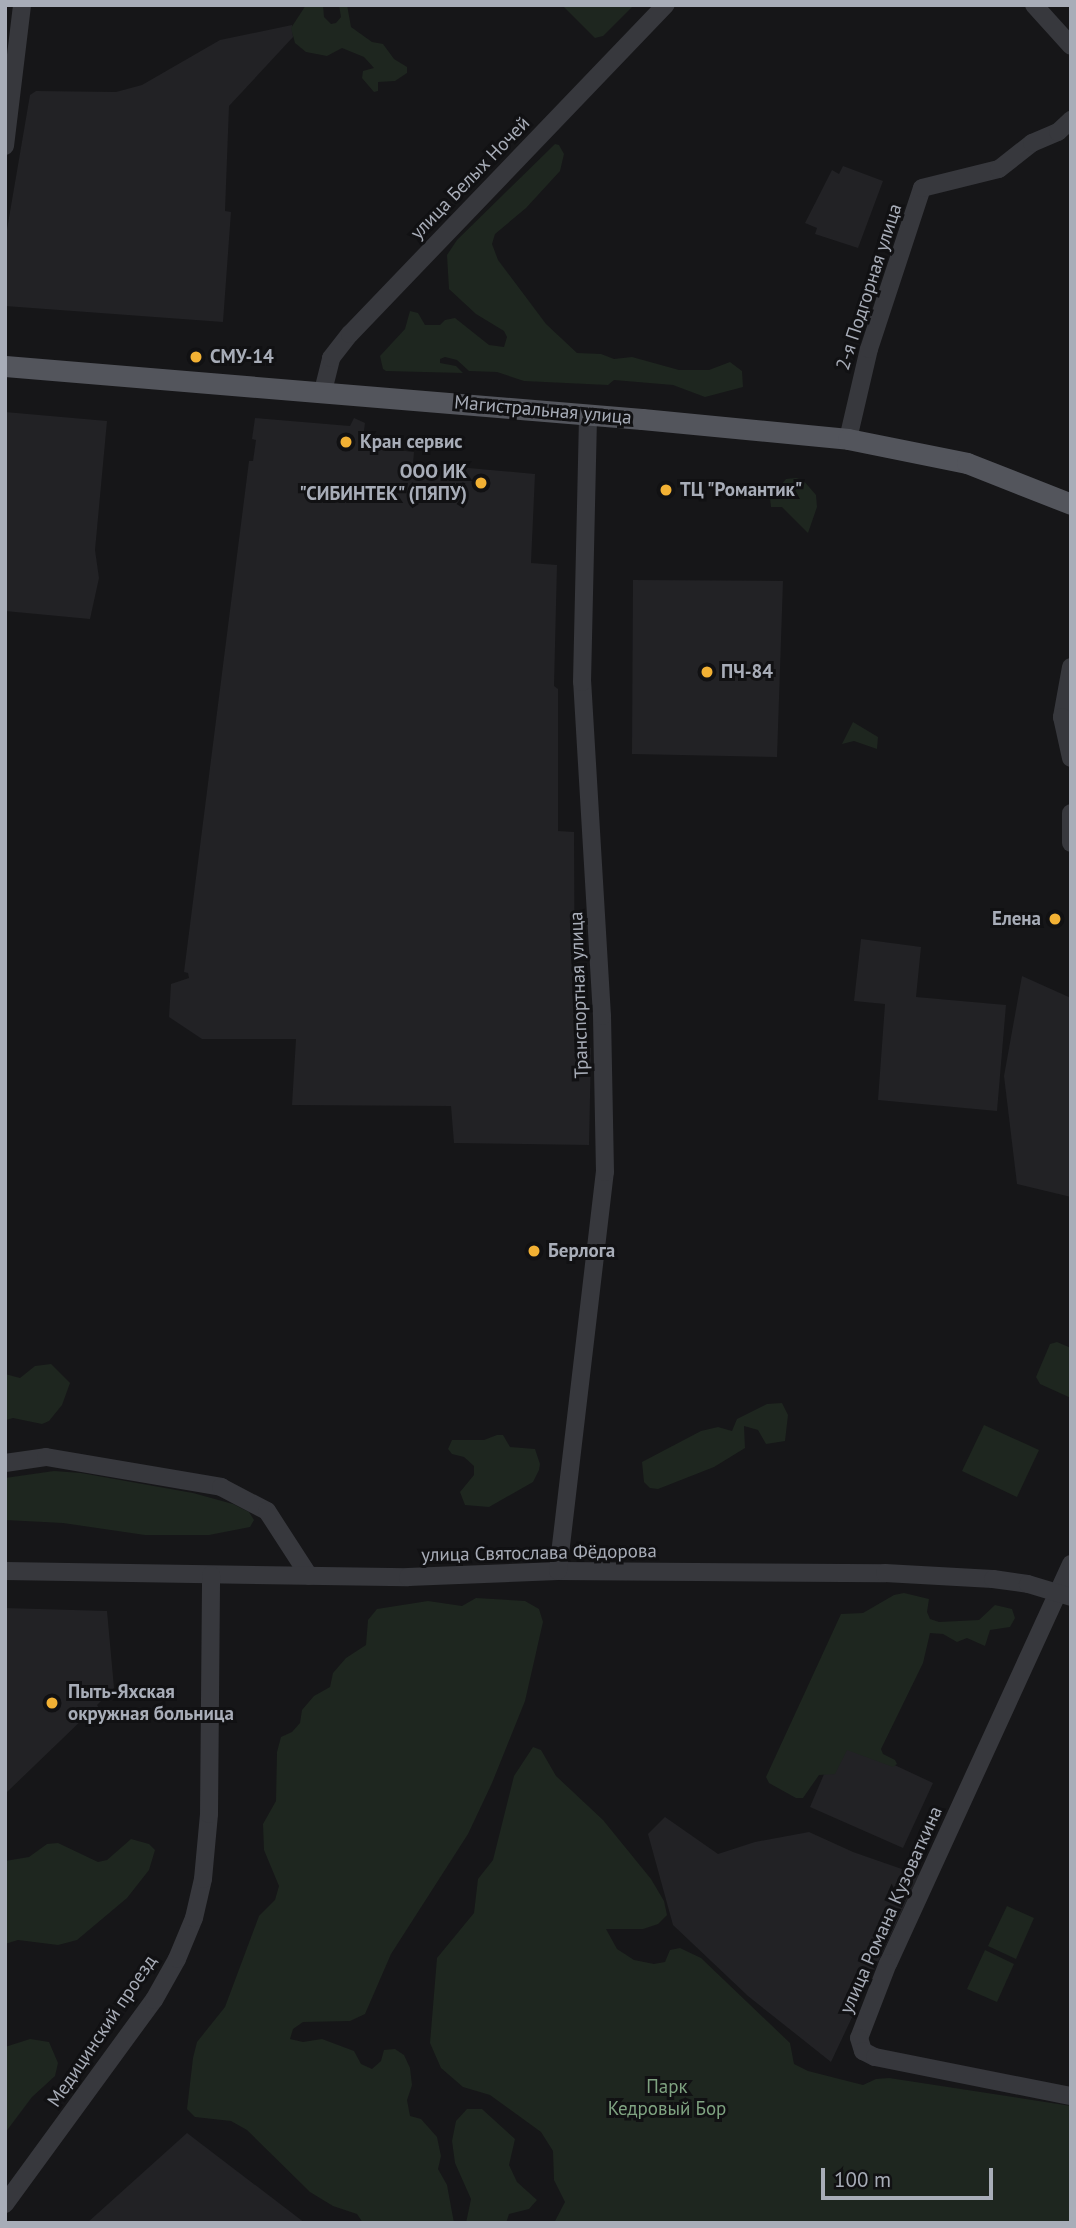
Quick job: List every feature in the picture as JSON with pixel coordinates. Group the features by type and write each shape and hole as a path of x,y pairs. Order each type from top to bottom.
{"main road":[{"name":"Магистральная улица","path":"5,366 323,391 848,439 967,463 1071,504"}],"street":[{"path":"5,146 22,5"},
{"name":"улица Белых Ночей","path":"323,391 331,358 367,314 666,5"},
{"path":"1034,5 1071,46"},
{"name":"2-я Подгорная улица","path":"848,439 870,349 922,188 999,169 1032,143 1058,132 1071,120"},
{"name":"Транспортная улица","path":"558,1571 605,1172 602,1016 582,682 588,414"},
{"path":"1071,667 1062,717 1071,758"},
{"path":"1071,813 1071,843"},
{"path":"5,1463 46,1457 221,1487 267,1511 309,1576"},
{"name":"улица Романа Кузоваткина","path":"1071,1564 1064,1595 888,1963 859,2038 863,2051 875,2057 1071,2096"},
{"name":"улица Святослава Фёдорова","path":"5,1571 408,1577 558,1571 967,1576 1028,1584 1064,1595"},
{"name":"Медицинский проезд","path":"5,2204 154,2000 177,1959 194,1918 203,1879 209,1814 211,1574"}],"shaded area":[{"path":"292,25 293,37 229,106 225,211 231,212 223,322 5,306 5,241 30,95 36,91 116,92 142,85 220,40"},
{"path":"843,166 883,181 858,248 815,234 817,228 805,223 832,170 839,174"},
{"path":"5,412 107,421 95,550 99,578 90,619 5,611"},
{"path":"255,418 350,426 354,418 365,423 362,446 414,452 413,463 535,474 531,563 557,565 554,686 558,689 558,831 574,832 575,1045 591,1048 589,1145 454,1143 451,1106 292,1105 296,1039 202,1039 169,1017 171,984 189,978 188,973 184,972 249,461 253,461 256,440 252,439"},
{"name":"ПЧ-84","path":"633,580 783,581 777,757 632,754"},
{"path":"861,939 921,947 916,997 1006,1005 997,1111 878,1100 885,1004 854,1001"},
{"path":"1022,976 1071,998 1071,1197 1017,1184 1004,1076"},
{"name":"Пыть-Яхская окружная больница","path":"5,1608 107,1611 114,1688 97,1705 99,1708 87,1715 5,1794"},
{"path":"839,1739 933,1783 903,1848 810,1807"},
{"path":"665,1817 718,1854 755,1842 809,1832 853,1852 919,1875 831,2062 748,1996 673,1925 648,1834"},
{"path":"187,2133 305,2223 87,2223"}],"green space":[{"path":"306,5 323,5 324,17 331,24 341,17 339,5 347,5 351,27 372,42 383,44 394,59 407,67 407,73 395,81 378,82 378,91 374,92 362,78 363,71 374,68 364,57 342,48 327,56 306,52 295,43 291,28"},
{"path":"562,5 634,5 603,36 595,38"},
{"path":"555,144 559,145 564,154 560,171 526,208 495,234 492,244 498,260 546,324 577,353 601,354 614,359 632,357 679,370 709,370 730,362 742,371 743,387 705,397 673,385 614,380 608,385 524,381 497,372 469,371 457,360 445,357 440,359 440,363 456,366 463,373 383,369 380,356 405,329 410,311 418,313 425,325 440,325 445,320 455,318 489,345 504,347 507,337 504,331 476,314 449,289 447,255 457,240"},
{"path":"786,479 803,480 816,495 817,507 808,533 782,507 771,507 770,498"},
{"path":"853,722 878,737 877,749 854,741 842,744"},
{"path":"1057,1342 1071,1348 1071,1398 1040,1384 1036,1377 1050,1344"},
{"path":"51,1364 70,1383 62,1405 49,1421 42,1424 13,1418 6,1420 5,1374 20,1378 35,1366"},
{"path":"782,1403 788,1415 785,1441 766,1444 758,1430 744,1426 745,1448 714,1467 658,1489 650,1488 644,1482 642,1462 701,1431 718,1427 732,1431 737,1419 767,1404"},
{"path":"984,1425 1039,1450 1017,1497 962,1471"},
{"path":"503,1435 510,1447 535,1449 540,1464 539,1470 533,1482 489,1507 465,1505 460,1492 474,1475 474,1466 464,1457 452,1454 448,1449 452,1440 484,1440"},
{"path":"54,1471 81,1473 193,1493 233,1504 249,1512 254,1520 250,1527 209,1535 145,1535 63,1523 5,1520 5,1478"},
{"path":"904,1593 929,1599 927,1612 930,1619 939,1622 979,1620 995,1605 1012,1609 1015,1618 1010,1627 990,1630 985,1646 967,1638 957,1642 943,1634 930,1633 923,1663 881,1749 883,1754 895,1760 897,1764 893,1767 847,1750 835,1774 819,1775 803,1798 796,1798 769,1783 766,1777 841,1614 863,1613 894,1595"},
{"path":"476,1598 525,1601 539,1609 543,1622 525,1701 492,1783 468,1834 391,1954 365,2014 350,2021 303,2022 293,2029 290,2039 303,2042 322,2039 354,2051 361,2064 372,2069 381,2061 384,2050 395,2049 404,2055 410,2068 412,2085 407,2100 410,2116 421,2119 437,2137 441,2156 438,2169 447,2185 454,2223 363,2223 357,2214 333,2206 310,2192 247,2130 231,2121 195,2117 187,2109 193,2058 197,2042 225,2007 259,1916 275,1900 279,1886 264,1850 263,1824 276,1801 277,1752 281,1737 292,1732 300,1723 302,1710 314,1696 330,1687 333,1673 346,1658 366,1645 368,1620 377,1609 428,1601 462,1606"},
{"name":"Парк Кедровый Бор","path":"533,1747 541,1750 556,1776 603,1820 651,1879 664,1901 667,1915 658,1924 643,1929 606,1929 617,1949 634,1960 654,1964 665,1962 670,1950 680,1948 701,1958 790,2043 794,2064 808,2071 863,2085 876,2079 889,2078 1071,2106 1071,2223 554,2223 565,2202 554,2180 553,2151 541,2132 490,2095 463,2087 441,2068 430,2043 437,1958 474,1913 478,1879 493,1860 514,1776"},
{"path":"131,1839 149,1844 155,1850 149,1870 127,1898 77,1940 58,1945 18,1940 5,1944 5,1861 29,1857 47,1844 58,1843 98,1862 107,1860"},
{"path":"1007,1906 1034,1918 1016,1959 988,1946"},
{"path":"985,1950 1014,1964 997,2002 967,1989"},
{"path":"30,2039 49,2042 58,2063 55,2076 32,2097 5,2133 5,2047"},
{"path":"467,2109 482,2109 515,2139 509,2165 517,2182 537,2200 529,2209 509,2214 506,2223 466,2223 471,2199 455,2163 452,2141 456,2121"}],"place":[{"name":"СМУ-14","path":"196,357"},
{"name":"Кран сервис","path":"346,442"},
{"name":"ООО ИК \"СИБИНТЕК\" (ПЯПУ)","path":"481,483"},
{"name":"ТЦ \"Романтик\"","path":"666,490"},
{"name":"ПЧ-84","path":"707,672"},
{"name":"Елена","path":"1055,919"},
{"name":"Берлога","path":"534,1251"},
{"name":"Пыть-Яхская окружная больница","path":"52,1703"}]}
